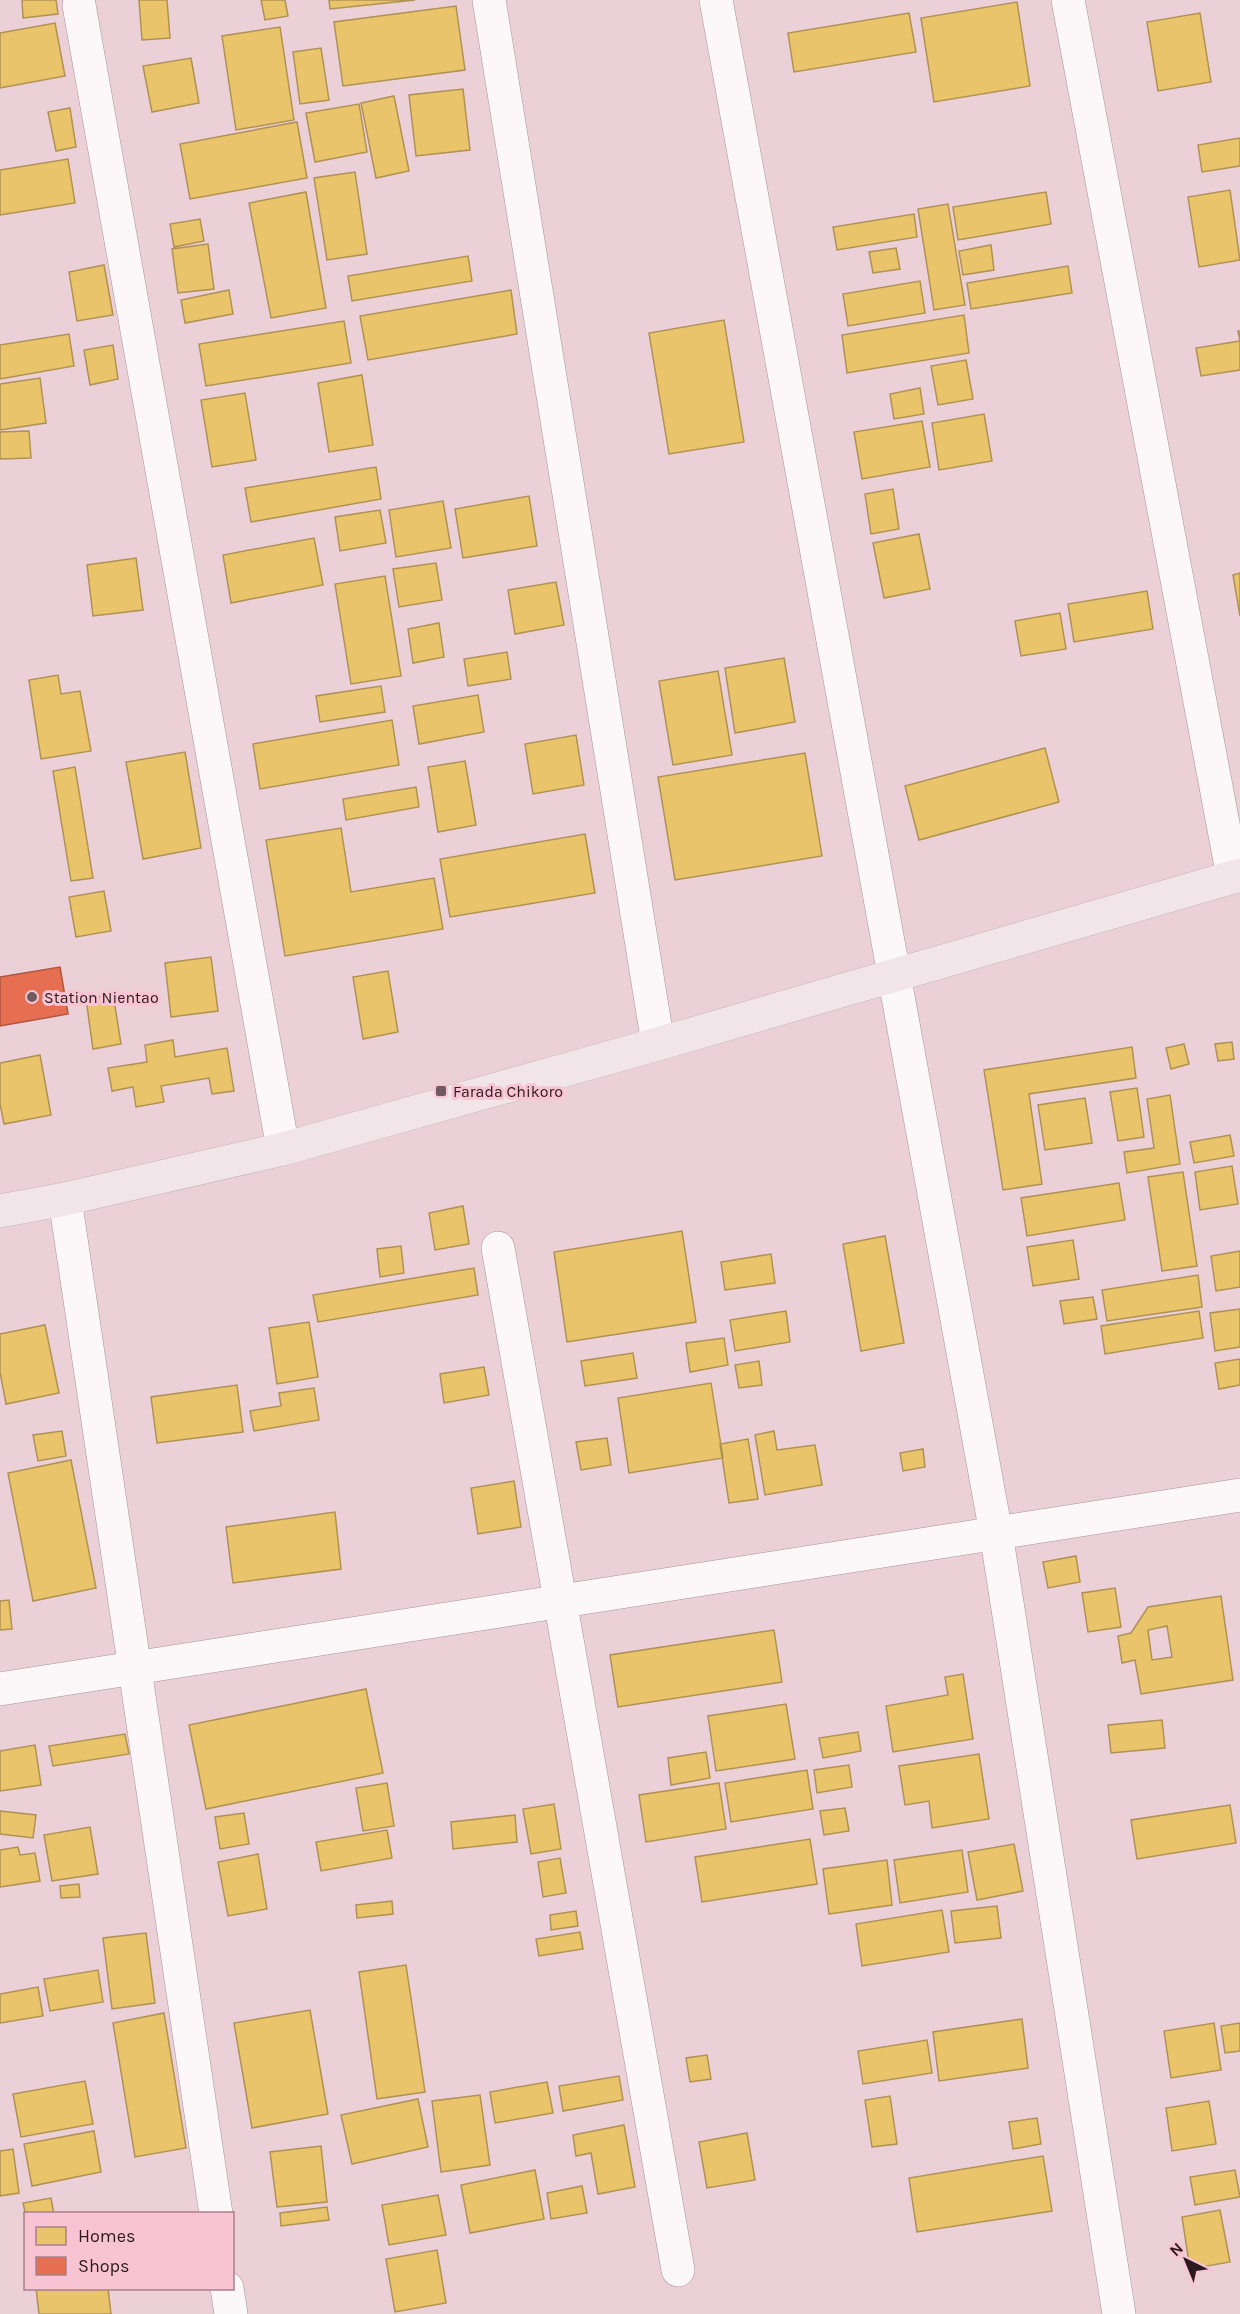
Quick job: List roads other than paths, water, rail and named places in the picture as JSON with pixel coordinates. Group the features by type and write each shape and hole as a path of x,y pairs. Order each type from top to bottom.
{"highway":[{"path":"0,1211 65,1199 283,1149 658,1044 1237,876"}],"street":[{"path":"489,0 658,1044"},
{"path":"716,0 996,1533 1119,2314"},
{"path":"1068,0 1237,876"},
{"path":"79,5 283,1149"},
{"path":"65,1199 216,2212"},
{"path":"498,1248 678,2270"},
{"path":"0,1689 1240,1495"},
{"path":"227,2290 231,2314"}],"place":[{"name":"Station Nientao","path":"32,997"},
{"name":"Farada Chikoro","path":"441,1091"}]}
